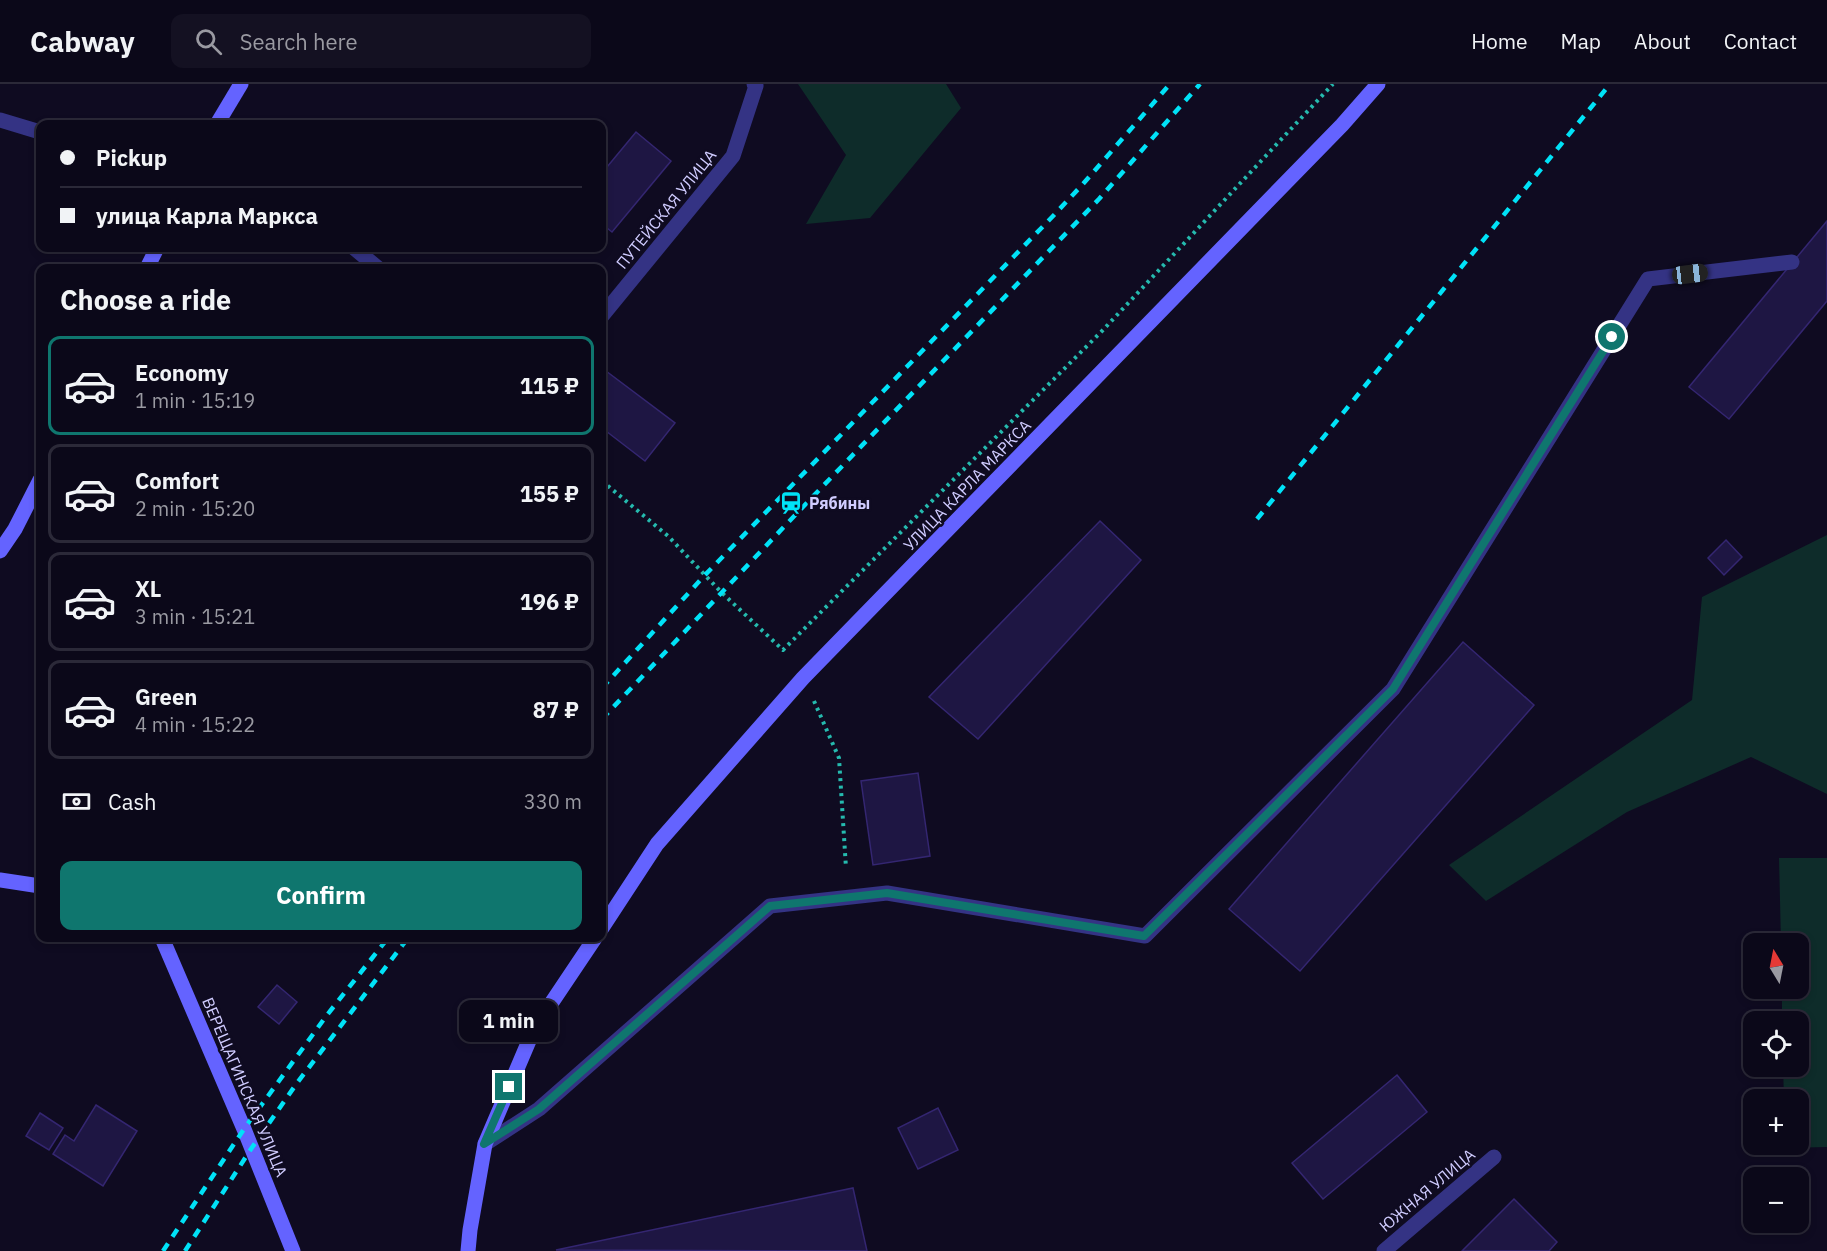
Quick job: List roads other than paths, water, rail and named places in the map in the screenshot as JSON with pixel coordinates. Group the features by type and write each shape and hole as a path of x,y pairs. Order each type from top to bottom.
{"main road":[{"path":"219,120 241,84"},
{"name":"УЛИЦА КАРЛА МАРКСА","path":"606,922 657,844 804,678 1342,125 1378,84"},
{"path":"0,551 15,529 36,488"},
{"path":"0,880 33,885"},
{"name":"ВЕРЕЩАГИНСКАЯ УЛИЦА","path":"162,942 244,1129 293,1251"},
{"path":"468,1251 484,1144 534,1029 592,942"}],"street":[{"name":"ПУТЕЙСКАЯ УЛИЦА","path":"606,311 733,156 756,86 754,84"},
{"path":"0,120 36,131"},
{"path":"359,252 373,264"},
{"path":"484,1144 539,1109 770,906 887,893 1144,936 1393,689 1648,279 1792,262"},
{"path":"0,888 33,885"},
{"name":"ЮЖНАЯ УЛИЦА","path":"1384,1251 1494,1157"}],"railway":[{"path":"606,684 705,575 1054,215 1170,84"},
{"path":"606,715 1099,199 1200,84"},
{"path":"1257,519 1610,84"},
{"path":"163,1251 244,1129 327,1015 385,942"},
{"path":"185,1251 297,1083 405,942"}],"place":[{"name":"Рябины","path":"791,503"}]}
